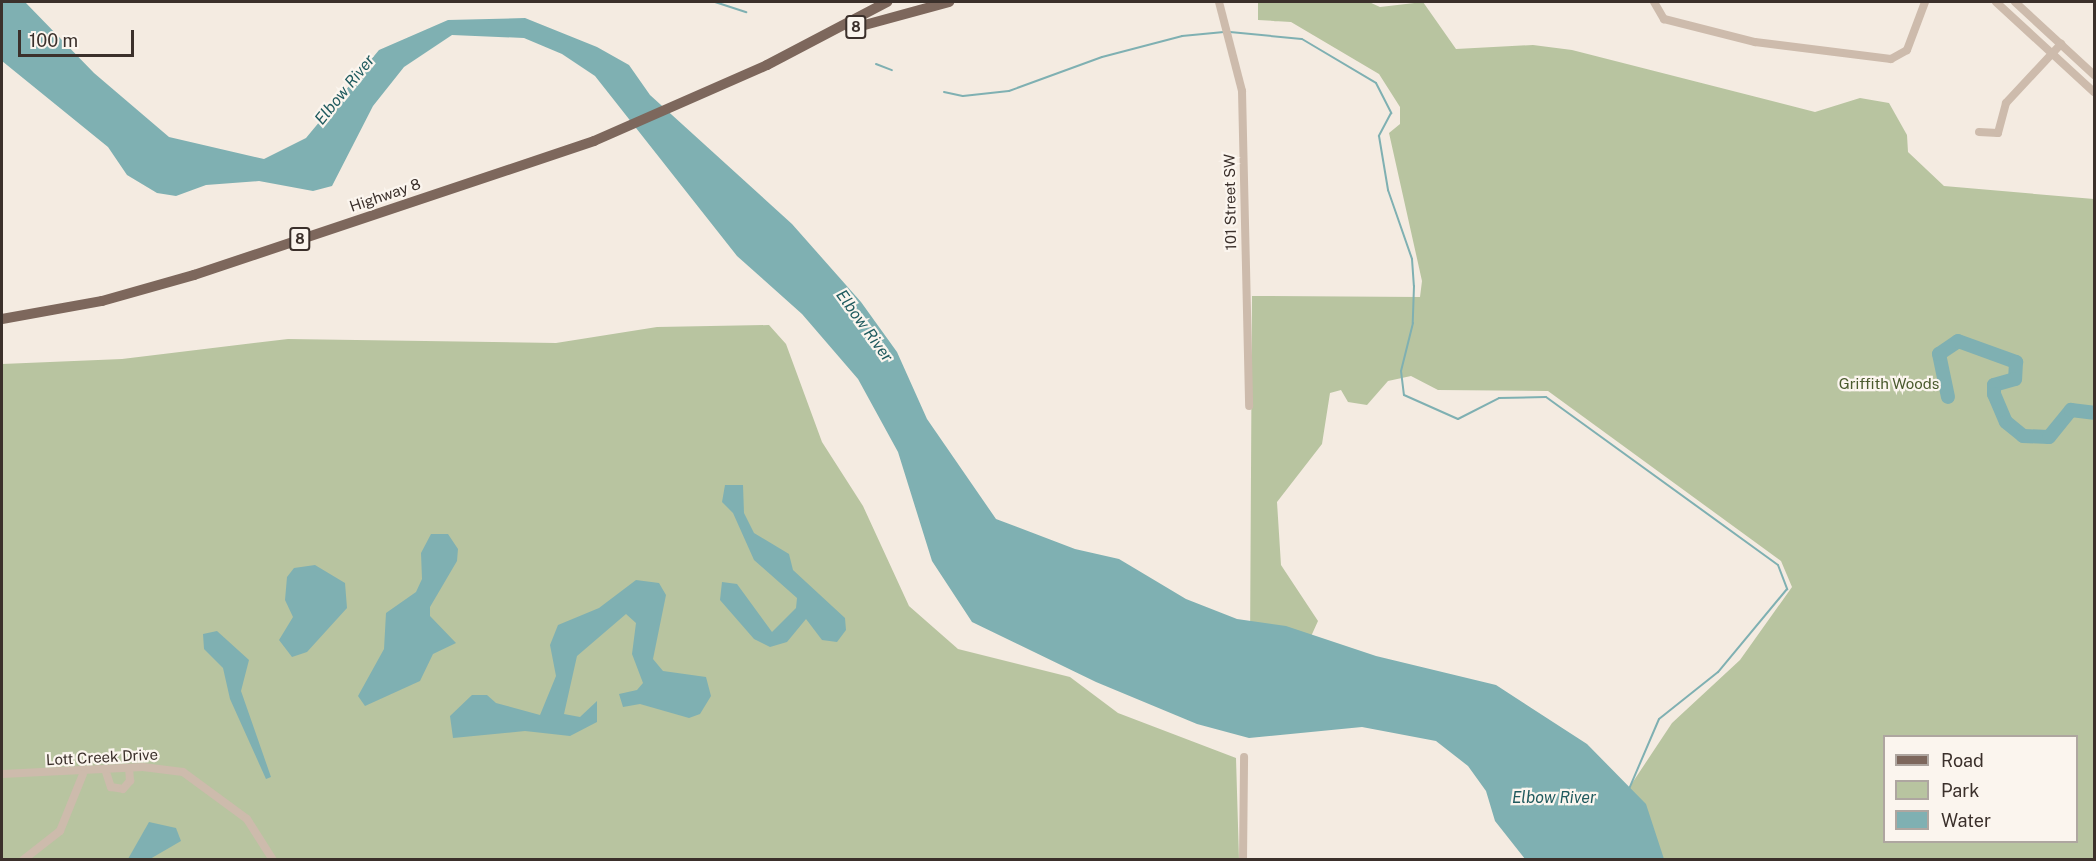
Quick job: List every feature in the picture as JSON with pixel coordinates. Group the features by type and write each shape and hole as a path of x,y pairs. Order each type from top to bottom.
{"main road":[{"name":"Highway 8","path":"767,65 887,2"},
{"name":"Highway 8","path":"2,319 102,301 194,275 594,141 868,22 949,2"}],"street":[{"name":"101 Street SW","path":"1219,2 1225,37 1242,91 1249,406"},
{"path":"1654,2 1664,19 1733,37 1804,52 1891,59 1907,50 1925,2"},
{"path":"1996,2 2094,92"},
{"path":"2015,2 2094,75"},
{"path":"1978,132 1998,133 2006,103 2061,44"},
{"path":"1243,860 1244,757"},
{"name":"Lott Creek Drive","path":"2,774 83,774 129,768 160,767 195,777 247,819 273,860"},
{"path":"106,772 111,787 123,789 130,781 129,768"},
{"path":"23,860 60,831 83,774"}],"green space":[{"name":"Griffith Woods","path":"1258,2 1369,2 1380,7 1423,2 1456,49 1533,45 1572,50 1815,112 1860,98 1889,103 1907,135 1908,152 1944,186 2094,199 2094,859 1616,859 1605,824 1672,723 1740,660 1792,587 1781,561 1548,391 1438,390 1411,376 1388,381 1367,405 1348,402 1341,390 1330,393 1322,444 1277,502 1281,565 1318,621 1308,643 1250,649 1252,296 1420,297 1422,281 1389,133 1400,124 1400,107 1379,74 1291,22 1258,20"},
{"path":"769,325 786,344 822,442 863,506 909,606 958,649 1070,677 1118,713 1236,758 1239,859 2,859 2,364 122,359 288,339 556,343 657,327"}],"water":[{"name":"Elbow River","path":"2,2 25,2 94,73 169,137 264,159 306,138 379,50 448,20 525,18 597,47 629,65 650,95 792,224 861,302 897,352 927,419 996,519 1075,549 1119,559 1186,599 1237,619 1286,626 1376,656 1496,685 1587,744 1646,804 1664,859 1525,859 1495,821 1486,791 1468,766 1436,741 1362,727 1249,738 1197,724 1096,682 972,622 932,561 898,452 858,379 802,314 737,256 595,76 562,54 524,38 452,35 404,67 373,106 332,186 313,191 259,181 206,185 176,196 157,193 127,175 108,147 2,61"},
{"path":"725,485 743,485 744,513 754,533 789,554 793,570 845,618 846,630 837,642 822,640 806,619 787,642 770,647 754,639 720,600 722,582 737,584 772,632 796,608 797,598 754,560 733,513 722,502"},
{"path":"431,534 448,534 458,549 457,561 430,607 430,616 456,643 433,654 420,681 365,706 358,696 384,649 386,613 416,592 422,579 421,553"},
{"path":"315,565 345,583 347,608 307,652 292,657 279,640 293,617 285,600 287,577 294,568"},
{"path":"636,580 659,583 666,595 653,659 663,671 706,677 711,696 700,714 689,718 640,704 623,707 619,694 637,690 643,683 632,654 636,623 626,614 577,656 564,714 580,717 597,701 597,722 570,736 525,731 453,738 450,716 472,695 487,695 496,703 540,715 556,676 550,645 558,625 599,608"},
{"path":"217,631 249,660 241,691 271,777 266,779 230,699 223,668 204,649 203,634"},
{"path":"149,822 176,828 181,841 150,859 128,859"}],"waterway":[{"path":"715,2 746,12"},
{"path":"944,92 963,96 1009,91 1102,57 1182,36 1224,32"},
{"path":"1230,32 1302,39 1376,83 1391,113 1379,136 1388,190 1412,259 1414,286 1413,323 1401,371 1404,395 1458,419 1499,398 1546,397 1778,565 1787,589 1718,672 1659,719 1629,789"},
{"path":"876,64 892,70"},
{"path":"1948,397 1939,354 1958,341 2016,362 2015,379 1994,385 1994,394 2006,422 2023,436 2049,437 2071,410 2094,413"}]}
